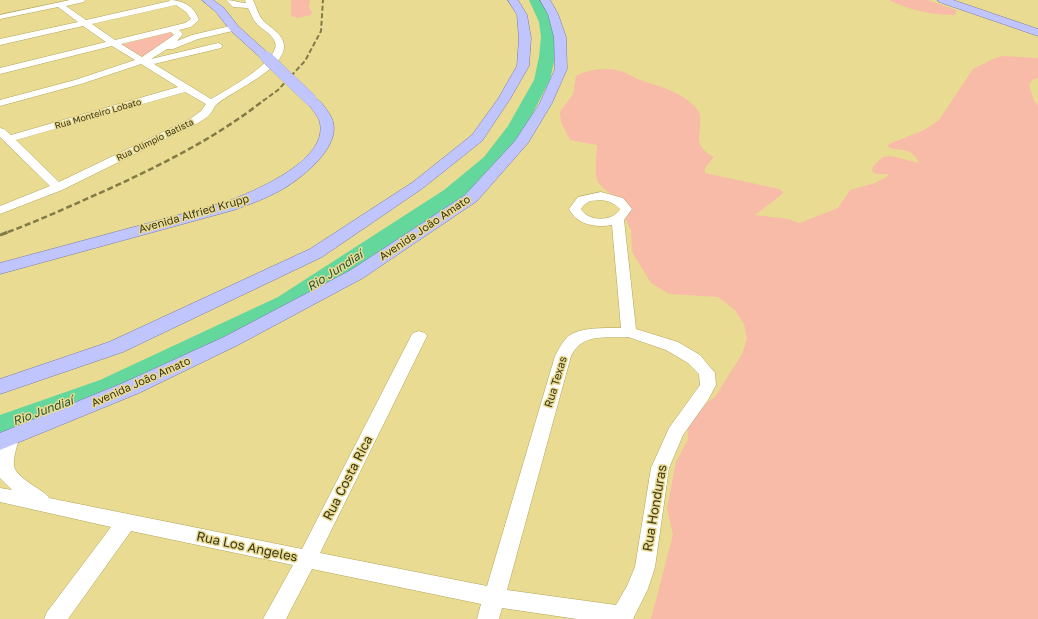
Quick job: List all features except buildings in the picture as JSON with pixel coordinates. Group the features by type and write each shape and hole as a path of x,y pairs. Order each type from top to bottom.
{"main road":[{"path":"0,387 116,347 316,253 418,185 477,138 504,99 523,66 525,38 522,16 512,0"},
{"name":"Avenida João Amato","path":"5,440 131,388 231,341 357,274 471,198 521,143 546,103 561,68 560,37 553,14 546,0"},
{"path":"943,0 1038,33"},
{"name":"Avenida Alfried Krupp","path":"0,269 203,214 251,198 285,182 305,167 321,148 326,136 327,124 321,112 311,100 266,56 224,18 203,2"}],"street":[{"path":"0,18 81,0"},
{"path":"230,0 236,5 250,3"},
{"path":"0,42 175,1 194,16 195,20 188,25 0,71"},
{"name":"Rua Olimpio Batista","path":"0,210 58,187 194,121 210,108 211,103 240,87 261,71 280,51 280,45 276,38 260,21 250,3"},
{"path":"60,5 113,43 211,103"},
{"path":"157,52 195,37 234,28"},
{"path":"145,62 179,34 172,29"},
{"path":"0,103 145,62 218,46"},
{"name":"Rua Monteiro Lobato","path":"9,139 187,88"},
{"path":"0,131 58,187"},
{"path":"601,196 614,199 622,203 626,209 624,215 618,220 605,222 590,221 579,216 575,209 578,202 588,197 601,196"},
{"path":"618,220 629,332"},
{"name":"Rua Texas","path":"488,619 563,356 568,346 576,338 590,334 629,332"},
{"name":"Rua Honduras","path":"622,617 637,589 645,567 660,468 675,433 702,396 708,385 707,373 694,358 672,346 629,332"},
{"name":"Rua Costa Rica","path":"274,619 307,559 419,336"},
{"path":"5,440 4,467 8,476 47,505"},
{"name":"Rua Los Angeles","path":"0,494 126,522 494,597 622,617"},
{"path":"54,619 126,522"}],"shaded area":[{"path":"291,0 310,0 309,8 312,12 311,15 298,18 291,16"},
{"path":"889,0 928,0 956,10 955,15 929,13 905,7"},
{"path":"172,32 177,33 145,58 120,45"},
{"path":"1003,56 1038,58 1038,78 1032,80 1029,85 1034,101 1038,105 1038,619 651,619 673,535 667,508 676,462 688,439 687,420 697,410 715,397 742,354 747,339 744,324 735,310 718,297 669,294 651,283 632,252 631,230 625,219 629,213 627,208 620,200 604,189 597,180 597,145 570,140 561,122 560,112 573,94 576,76 587,71 600,69 618,70 672,91 686,99 692,103 699,114 699,136 701,146 706,152 714,157 705,168 705,173 779,189 783,192 780,196 755,215 788,219 800,223 838,208 850,190 875,183 888,176 888,174 876,174 872,171 873,166 883,157 891,156 919,163 913,154 905,150 888,147 889,144 924,130 939,120 973,69 995,58"}],"waterway":[{"name":"Rio Jundiaí","path":"0,426 110,387 287,302 452,195 491,161 516,128 542,80 547,57 549,37 546,22 536,0"}],"railway":[{"path":"263,101 278,90 305,61 321,31 323,0"},
{"path":"8,232 111,188 171,159 228,126 264,100"},
{"path":"0,235 11,231"}]}
